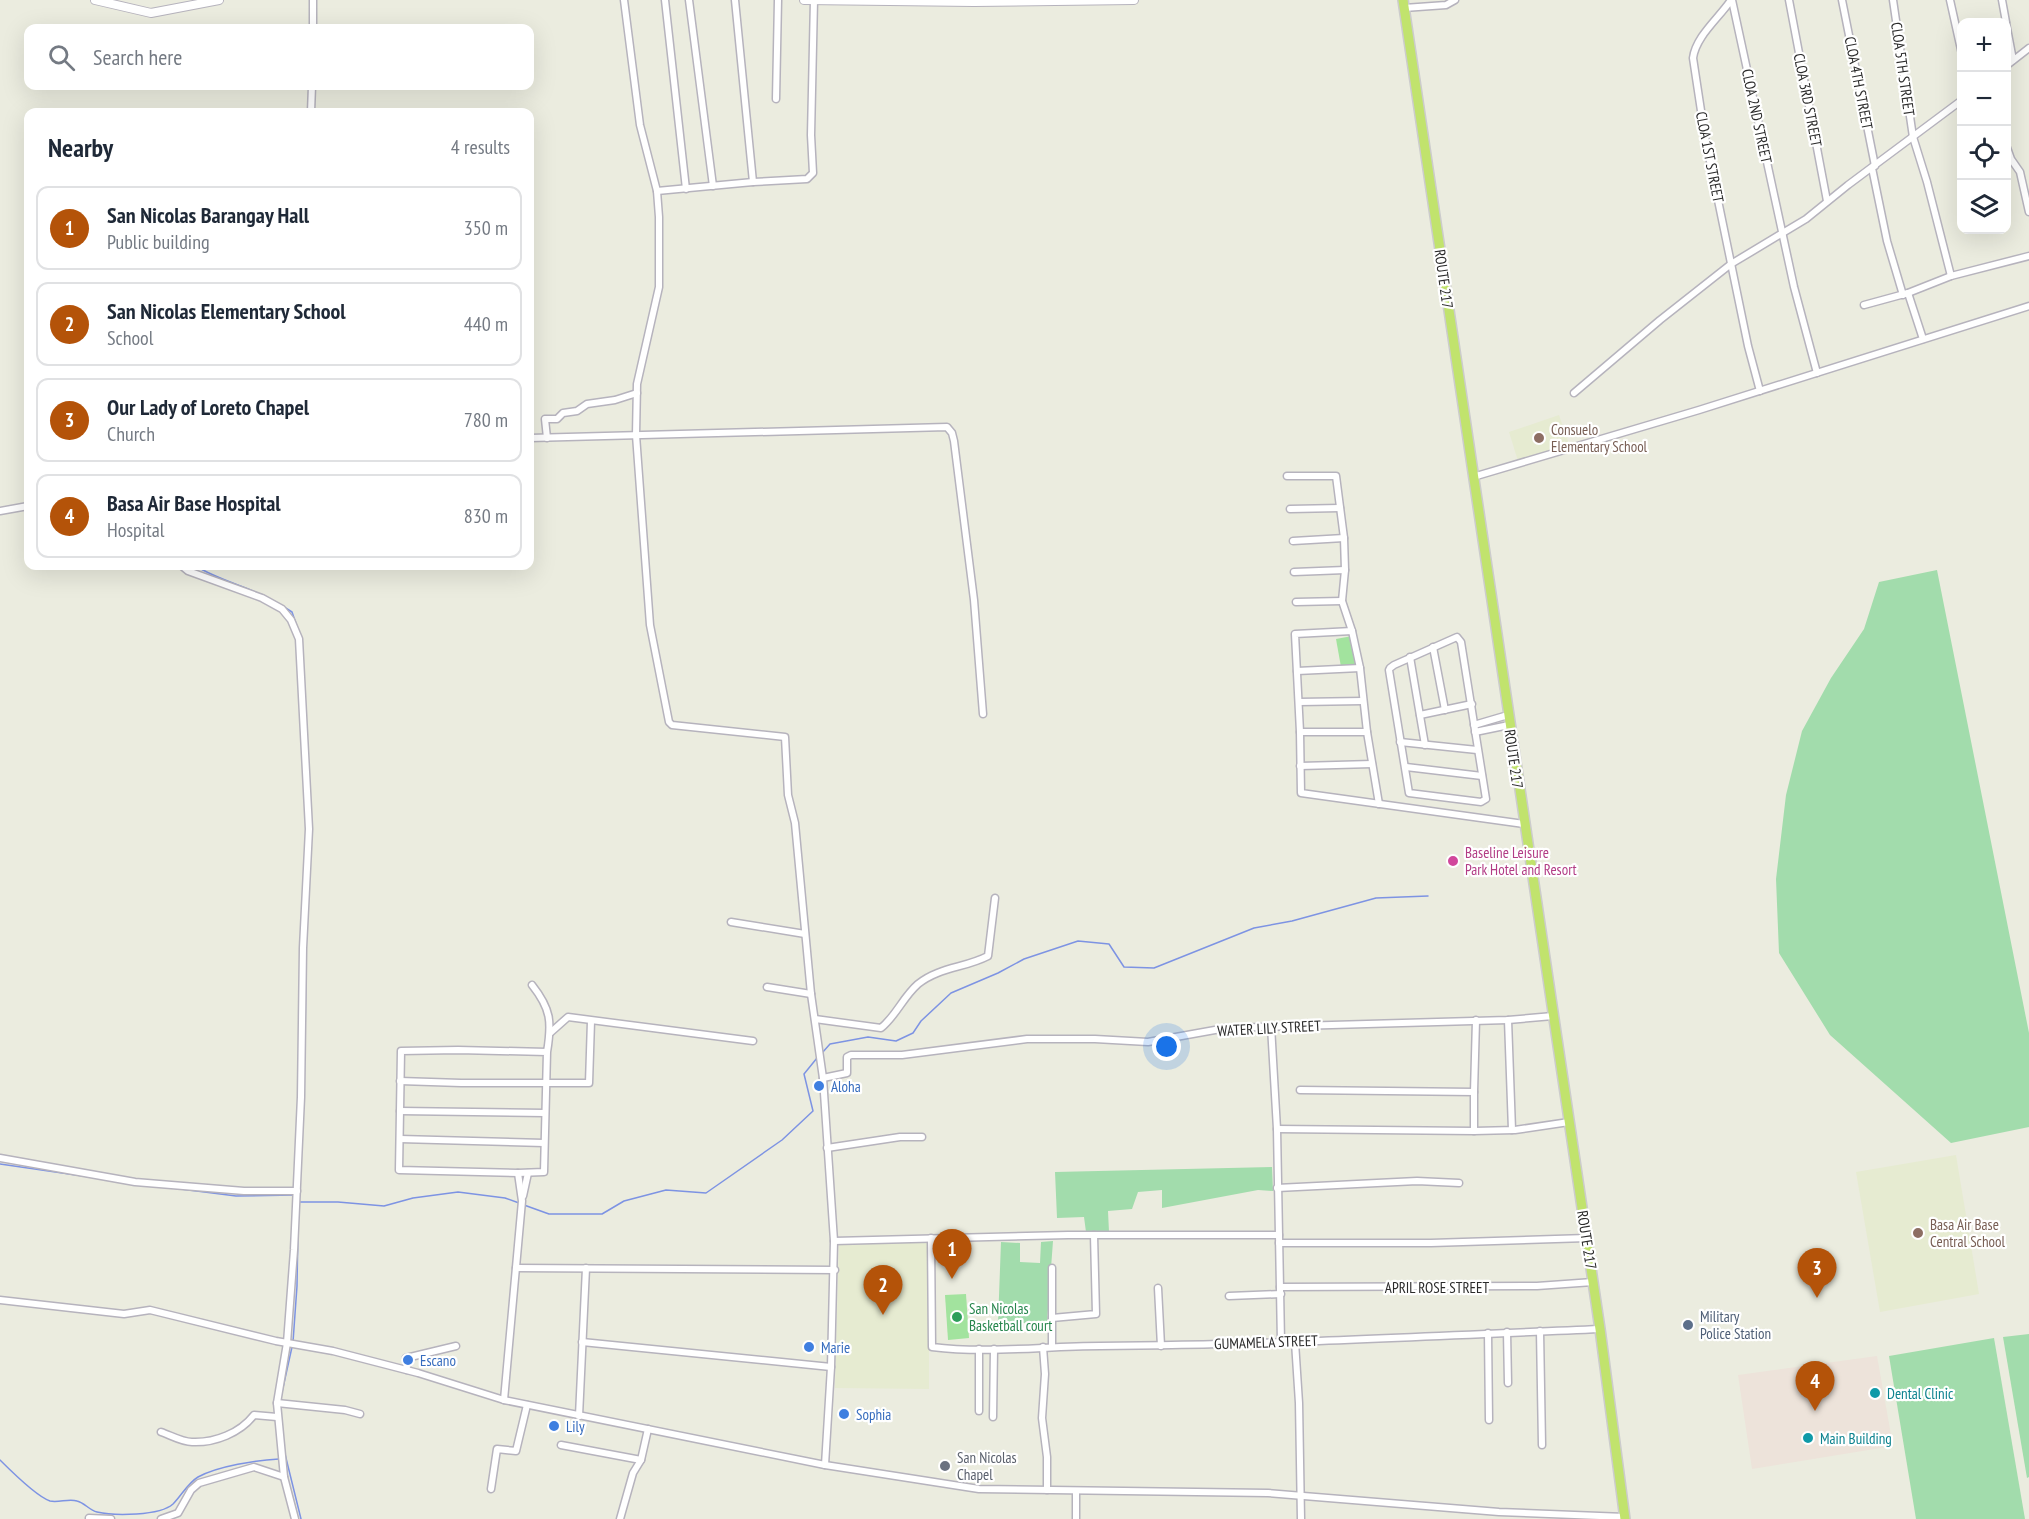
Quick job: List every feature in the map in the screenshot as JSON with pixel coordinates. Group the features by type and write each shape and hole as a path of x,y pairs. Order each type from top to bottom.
{"main road":[{"name":"ROUTE 217","path":"1403,4 1587,1238 1625,1518"}],"street":[{"path":"95,0 151,13 219,0"},
{"path":"313,0 313,24"},
{"path":"624,0 640,125 657,191 659,287 638,384 636,435 650,625 669,722 672,725 785,737 788,795 795,823 811,994 821,1056 834,1241 831,1367 825,1465"},
{"path":"665,0 686,189"},
{"path":"689,0 713,186"},
{"path":"735,0 753,182"},
{"path":"776,99 778,0"},
{"path":"804,0 974,2 1134,0"},
{"path":"657,191 807,179 813,172 814,0"},
{"path":"1403,4 1446,5 1455,0"},
{"name":"CLOA 3RD STREET","path":"1789,0 1827,201"},
{"name":"CLOA 4TH STREET","path":"1842,0 1887,242 1923,339"},
{"name":"CLOA 5TH STREET","path":"1893,0 1913,137 1952,276"},
{"path":"1950,0 1957,32"},
{"path":"2002,0 2005,18"},
{"name":"CLOA 1ST STREET","path":"1729,1 1694,50 1693,58 1705,137 1748,346 1760,391"},
{"name":"CLOA 2ND STREET","path":"1729,1 1796,298 1817,373"},
{"path":"2011,49 2013,60 2029,48"},
{"path":"311,108 312,90"},
{"path":"1574,393 1660,320 1731,264 1806,219 1957,104"},
{"path":"2011,159 2020,172 2029,212"},
{"path":"1864,305 1905,294 1952,276 2029,256"},
{"path":"1473,477 1760,391 2029,306"},
{"path":"546,438 545,419 557,419 563,413 577,411 587,404 637,393"},
{"path":"534,438 946,427 952,433 954,441 963,506 974,600 983,714"},
{"path":"1287,476 1336,476 1344,538 1345,570 1342,601 1352,631 1360,668 1367,732 1379,804"},
{"path":"0,511 24,507"},
{"path":"1290,509 1340,508"},
{"path":"1293,541 1344,538"},
{"path":"188,570 262,598 282,609 291,620 299,639 309,829 303,948 297,1191 287,1343 277,1403 284,1477 295,1519"},
{"path":"1294,572 1345,570"},
{"path":"1296,602 1342,601"},
{"path":"1352,631 1295,634 1301,793 1524,824"},
{"path":"1456,637 1459,638 1472,704 1486,799 1484,801 1409,793 1389,670 1394,665 1433,647 1456,637"},
{"path":"1433,647 1445,710"},
{"path":"1410,657 1425,744"},
{"path":"1297,671 1360,668"},
{"path":"1299,702 1363,701"},
{"path":"1420,715 1472,704"},
{"path":"1474,724 1508,715"},
{"path":"1475,732 1509,725"},
{"path":"1300,732 1367,732"},
{"path":"1400,742 1477,750"},
{"path":"1300,766 1372,764"},
{"path":"1406,767 1482,776"},
{"path":"815,1019 881,1028 890,1021 905,997 932,974 988,956 995,898"},
{"path":"731,922 805,934"},
{"path":"532,985 547,1007 550,1033 547,1052 544,1172 399,1170 401,1051 547,1052"},
{"path":"767,987 811,994"},
{"name":"WATER LILY STREET","path":"823,1078 847,1073 848,1057 851,1055 902,1055 1027,1039 1148,1042 1226,1028 1508,1020 1553,1016"},
{"path":"550,1033 568,1017 753,1041"},
{"path":"1474,1131 1476,1020"},
{"path":"1508,1020 1512,1130"},
{"path":"400,1081 589,1083 591,1021"},
{"path":"1271,1026 1277,1129 1281,1342"},
{"path":"1300,1090 1474,1092"},
{"path":"400,1111 545,1113"},
{"path":"1277,1129 1474,1131 1512,1130 1569,1122"},
{"path":"827,1149 900,1137 922,1137"},
{"path":"400,1139 544,1143"},
{"path":"0,1158 135,1182 244,1191 297,1191"},
{"path":"518,1173 522,1201"},
{"path":"504,1400 522,1201 528,1173"},
{"path":"1277,1188 1417,1181 1460,1183"},
{"path":"834,1241 1094,1235 1279,1235"},
{"path":"1052,1318 1095,1314 1097,1301 1094,1235"},
{"name":"GUMAMELA STREET","path":"931,1238 932,1347 979,1350 1052,1346 1161,1346 1600,1329"},
{"path":"1279,1243 1431,1243 1587,1238"},
{"path":"516,1268 834,1270"},
{"path":"579,1416 586,1268"},
{"path":"1052,1268 1052,1346"},
{"name":"APRIL ROSE STREET","path":"1229,1296 1280,1291 1537,1286 1593,1282"},
{"path":"1158,1288 1161,1346"},
{"path":"0,1300 124,1314 150,1310 287,1343 333,1351 527,1405 825,1465 979,1489 1300,1494 1499,1512 1625,1518"},
{"path":"1540,1331 1542,1445"},
{"path":"1508,1332 1508,1383"},
{"path":"1488,1333 1489,1420"},
{"path":"582,1342 831,1367"},
{"path":"1295,1342 1299,1402 1300,1519"},
{"path":"407,1370 406,1359 456,1346"},
{"path":"1043,1347 1045,1374 1042,1418 1047,1457 1047,1490"},
{"path":"993,1417 994,1349"},
{"path":"978,1411 979,1350"},
{"path":"277,1403 345,1410 360,1414"},
{"path":"491,1489 496,1449 516,1451 527,1405"},
{"path":"161,1432 190,1442 211,1440 221,1438 245,1424 254,1415 278,1417"},
{"path":"620,1519 633,1473 641,1460 648,1429"},
{"path":"561,1445 641,1460"},
{"path":"160,1519 178,1513 191,1490 199,1484 254,1467 284,1477"},
{"path":"1076,1491 1076,1519"},
{"path":"89,1518 111,1519"}],"shaded area":[{"name":"Consuelo Elementary School","path":"1559,415 1569,444 1518,461 1509,432"},
{"name":"Basa Air Base Central School","path":"1956,1155 1979,1294 1880,1312 1856,1172"},
{"path":"924,1240 929,1243 929,1389 835,1388 839,1242"},
{"path":"1877,1356 1893,1446 1752,1469 1738,1375"}],"green space":[{"path":"1937,570 2029,1033 2029,1127 1951,1143 1830,1035 1779,953 1776,879 1786,795 1802,731 1831,678 1864,629 1879,582"},
{"path":"1352,636 1357,664 1341,667 1336,639"},
{"path":"1272,1167 1273,1191 1258,1190 1162,1208 1162,1190 1138,1192 1132,1209 1108,1211 1109,1232 1086,1232 1084,1217 1057,1218 1055,1172"},
{"path":"1053,1241 1047,1323 998,1323 1001,1242 1020,1243 1020,1262 1040,1263 1041,1242"},
{"name":"San Nicolas Basketball court","path":"966,1294 969,1338 948,1340 945,1295"},
{"path":"2029,1334 2029,1477 2027,1478 2003,1337"},
{"path":"1994,1338 2025,1519 1916,1519 1889,1356"}],"waterway":[{"path":"204,570 277,603"},
{"path":"284,607 292,612 301,638"},
{"path":"822,1053 830,1044 868,1037 896,1041 913,1033 921,1021 951,993 1024,959 1078,941 1109,944 1124,967 1154,968 1254,928 1292,921 1376,898 1428,896"},
{"path":"305,1049 306,945"},
{"path":"524,1205 549,1214 602,1214 624,1201 666,1190 706,1193 782,1140 813,1111 804,1074 817,1058"},
{"path":"0,1164 97,1178"},
{"path":"173,1188 236,1196 294,1195"},
{"path":"299,1202 338,1202 384,1206 413,1198 458,1192 505,1198 519,1203"},
{"path":"293,1342 298,1227"},
{"path":"280,1401 292,1347"},
{"path":"284,1450 301,1519"},
{"path":"0,1460 32,1489 50,1501 74,1500 97,1512 125,1514 148,1513 167,1508 194,1480 206,1473 238,1464 279,1459"}],"place":[{"name":"Consuelo Elementary School","path":"1539,438"},
{"name":"Baseline Leisure Park Hotel and Resort","path":"1453,861"},
{"name":"Aloha","path":"819,1086"},
{"name":"Basa Air Base Central School","path":"1918,1233"},
{"name":"San Nicolas Barangay Hall","path":"952,1279"},
{"name":"Our Lady of Loreto Chapel","path":"1817,1298"},
{"name":"San Nicolas Elementary School","path":"883,1315"},
{"name":"San Nicolas Basketball court","path":"957,1317"},
{"name":"Military Police Station","path":"1688,1325"},
{"name":"Marie","path":"809,1347"},
{"name":"Escano","path":"408,1360"},
{"name":"Dental Clinic","path":"1875,1393"},
{"name":"Basa Air Base Hospital","path":"1815,1411"},
{"name":"Sophia","path":"844,1414"},
{"name":"Lily","path":"554,1426"},
{"name":"Main Building","path":"1808,1438"},
{"name":"San Nicolas Chapel","path":"945,1466"}]}
